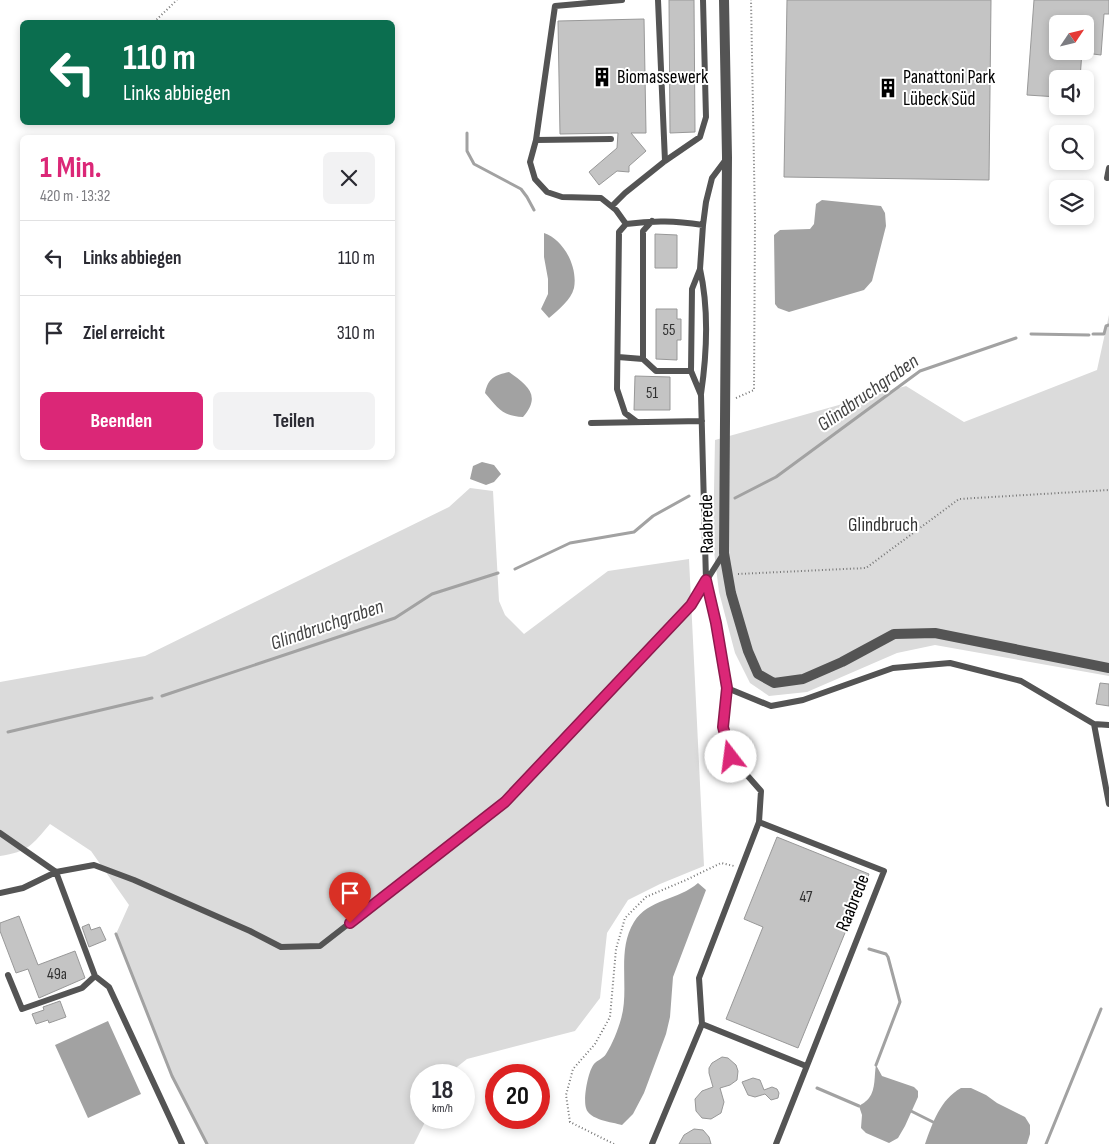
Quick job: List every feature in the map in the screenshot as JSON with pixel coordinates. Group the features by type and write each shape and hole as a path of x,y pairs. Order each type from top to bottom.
{"street":[{"name":"Raabrede","path":"724,0 728,157 724,553 731,593 748,652 758,674 774,683 803,679 842,662 894,634 935,634 1109,668"}],"lane":[{"path":"622,0 556,3 536,140 530,162 535,179 547,192 562,197 601,198 612,206 626,224"},
{"path":"658,0 665,161"},
{"path":"612,206 665,161 700,137 706,117 703,0"},
{"path":"536,140 611,139"},
{"path":"701,395 706,366 705,292 700,269 703,225 712,178 728,157"},
{"path":"1107,178 1109,168"},
{"path":"637,422 625,413 617,389 619,232 626,224 652,221 676,221 703,225"},
{"path":"643,359 643,231 652,221"},
{"path":"700,269 692,289 691,371 701,395"},
{"path":"618,357 643,359 656,371 691,371"},
{"name":"Raabrede","path":"701,395 706,580 716,623 727,688 723,727 731,757 761,791 759,822 884,871 776,1144"},
{"path":"591,423 702,421"},
{"path":"0,892 23,888 56,872 94,865 141,883 282,947 320,946 505,802 691,605 724,553"},
{"path":"727,688 771,706 803,700 893,668 950,663 1021,681 1094,724 1109,725"},
{"path":"1094,724 1109,804"},
{"path":"652,1144 702,1024 699,978 759,822"},
{"path":"0,833 56,872 95,976 109,986 182,1144"},
{"path":"8,975 22,1009 82,988 95,976"},
{"path":"702,1024 806,1066"}],"path":[{"path":"156,20 176,0"},
{"path":"725,403 754,390 755,220 751,0"},
{"path":"728,574 866,568 959,499 1109,490"},
{"path":"614,1144 570,1122 566,1095 573,1069 595,1044 610,1017 616,949 625,918 646,897 686,880 721,862 741,868"}],"green space":[{"name":"Glindbruch","path":"1109,315 1109,676 935,645 897,653 807,692 769,696 750,683 735,653 719,592 713,543 715,440 906,386 964,422 1097,370"},
{"path":"470,488 493,491 499,601 505,615 524,634 608,571 689,559 704,866 660,884 628,900 607,933 600,998 575,1031 467,1059 461,1064 410,1064 410,1129 422,1129 414,1144 207,1144 172,1076 116,934 129,905 91,851 50,824 39,837 23,850 0,856 0,682 145,656 449,507"}],"shaded area":[{"path":"822,200 881,206 885,213 886,226 872,281 864,290 789,312 778,308 775,304 774,235 780,230 810,229 814,224 816,204"},
{"path":"544,233 558,242 568,255 572,263 575,280 570,297 549,318 541,309 548,294 548,279 544,257"},
{"path":"509,372 526,386 532,397 529,409 523,417 505,413 485,393 488,384 493,378"},
{"path":"482,462 494,465 501,474 494,482 486,485 470,479 473,466"},
{"path":"698,883 706,890 673,977 670,1017 666,1034 644,1093 633,1114 622,1125 596,1118 586,1108 587,1085 592,1068 595,1063 605,1056 615,1037 621,1019 624,995 624,957 629,933 640,914 655,904 682,893"},
{"path":"108,1021 141,1094 88,1118 55,1045"},
{"path":"876,1065 882,1076 914,1087 918,1091 918,1097 905,1126 898,1138 889,1143 866,1133 861,1128 862,1115 859,1106 871,1094 874,1086"},
{"path":"961,1088 971,1088 1025,1117 1030,1125 1027,1144 925,1144 942,1105"}],"building":[{"path":"669,0 694,0 695,132 670,133"},
{"name":"Panattoni Park Lübeck Süd","path":"787,0 991,0 989,180 784,177"},
{"name":"Panattoni Park Lübeck Süd","path":"1034,0 1109,0 1109,14 1104,14 1101,55 1094,54 1094,15 1049,15 1049,60 1081,60 1081,70 1049,70 1049,96 1027,95"},
{"name":"Biomassewerk","path":"644,19 646,133 631,133 646,151 629,166 629,172 617,171 599,185 589,172 617,148 618,133 560,134 558,21"},
{"path":"655,234 677,235 677,268 655,268"},
{"path":"656,309 677,309 677,319 681,319 681,340 677,340 677,360 656,359"},
{"path":"635,376 670,377 670,410 634,410"},
{"path":"1100,683 1109,684 1109,706 1096,704"},
{"path":"777,837 869,874 798,1048 726,1019 763,927 744,919"},
{"path":"19,916 38,965 75,951 85,978 39,998 28,969 16,973 0,931 0,923"},
{"path":"89,924 91,930 100,927 106,940 89,947 82,927"},
{"path":"60,1001 66,1017 49,1023 48,1020 36,1024 32,1014 44,1010 43,1007"},
{"path":"722,1057 728,1058 736,1065 738,1071 737,1080 730,1085 720,1088 724,1102 721,1113 711,1119 702,1118 696,1111 695,1099 702,1091 713,1087 709,1068 712,1063"},
{"path":"753,1078 760,1080 764,1090 772,1087 777,1089 779,1093 778,1098 771,1100 765,1094 755,1097 748,1095 742,1082"},
{"path":"694,1129 703,1130 709,1137 711,1144 679,1144 684,1135"}],"waterway":[{"path":"467,133 467,151 474,164 521,189 534,210"},
{"name":"Glindbruchgraben","path":"1093,334 1104,334 1106,326 1109,325"},
{"name":"Glindbruchgraben","path":"1031,334 1089,335"},
{"name":"Glindbruchgraben","path":"735,498 776,477 920,371 1016,338"},
{"name":"Glindbruchgraben","path":"515,569 570,543 634,532 653,516 689,496"},
{"name":"Glindbruchgraben","path":"162,696 395,618 432,594 498,573"},
{"name":"Glindbruchgraben","path":"8,732 152,698"},
{"path":"116,934 172,1076 207,1144"},
{"path":"869,949 886,954 888,957 900,1002 876,1065"},
{"path":"1046,1144 1101,1009"},
{"path":"817,1088 859,1106"},
{"path":"911,1111 933,1122"}],"place":[{"name":"Biomassewerk","path":"602,77"},
{"name":"Panattoni Park Lübeck Süd","path":"888,88"}],"route":[{"path":"350,923 505,802 691,605 706,580 716,623 727,688 723,727 731,757"}]}
